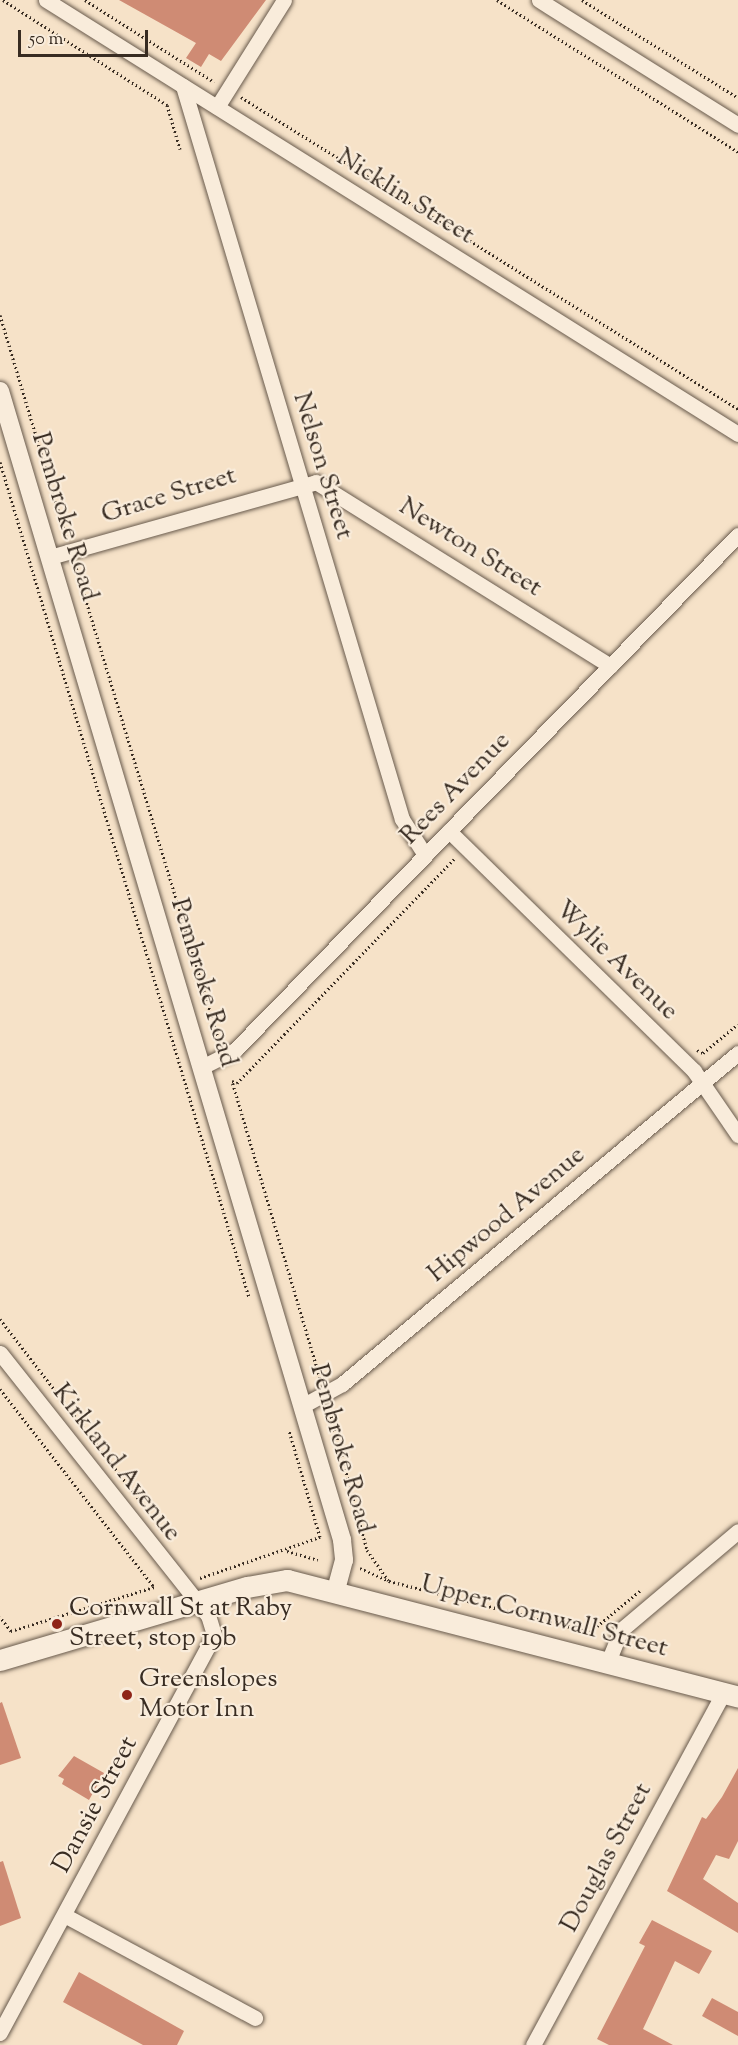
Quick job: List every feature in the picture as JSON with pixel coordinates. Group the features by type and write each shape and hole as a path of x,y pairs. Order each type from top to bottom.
{"main road":[{"name":"Upper Cornwall Street","path":"1,1659 195,1602 276,1581 336,1590 731,1695"}],"street":[{"name":"Nicklin Street","path":"46,0 738,434"},
{"path":"217,107 284,0"},
{"path":"539,0 738,125"},
{"name":"Nelson Street","path":"183,86 405,826 425,855"},
{"name":"Pembroke Road","path":"0,391 344,1549 336,1590"},
{"name":"Grace Street","path":"50,557 302,482"},
{"name":"Newton Street","path":"302,482 323,485 610,666"},
{"name":"Rees Avenue","path":"202,1067 235,1050 738,535"},
{"name":"Wylie Avenue","path":"449,831 704,1081 738,1135"},
{"name":"Hipwood Avenue","path":"302,1406 342,1384 738,1053"},
{"name":"Kirkland Avenue","path":"0,1353 195,1602"},
{"path":"608,1662 621,1630 738,1531"},
{"name":"Dansie Street","path":"0,2033 214,1635 208,1615 195,1602"},
{"name":"Douglas Street","path":"533,2045 731,1695"},
{"path":"64,1915 255,2018"}],"path":[{"path":"3,0 167,105 180,149"},
{"path":"85,0 218,84"},
{"path":"497,0 738,152"},
{"path":"582,0 738,98"},
{"path":"237,95 738,409"},
{"path":"0,315 67,540"},
{"path":"0,462 252,1304"},
{"path":"74,562 218,1039"},
{"path":"320,1378 232,1081 237,1083 456,856"},
{"path":"691,1047 703,1053 738,1024"},
{"path":"0,1319 151,1515"},
{"path":"0,1389 154,1587 11,1631 0,1617"},
{"path":"330,1412 367,1550 389,1581"},
{"path":"191,1569 197,1578 320,1537 288,1426"},
{"path":"286,1550 318,1560"},
{"path":"360,1568 389,1581 590,1632 646,1586"}],"building":[{"path":"119,0 266,0 221,61 209,54 201,67 186,58 196,43"},
{"path":"2,1702 21,1758 0,1765 0,1703"},
{"path":"74,1756 104,1773 89,1800 62,1784 64,1779 58,1776"},
{"path":"738,1768 738,1841 729,1859 716,1855 703,1879 738,1903 738,1933 667,1891 702,1817 706,1819 722,1797"},
{"path":"3,1861 21,1918 0,1926 0,1862"},
{"path":"652,1920 712,1951 699,1974 675,1961 643,2029 673,2045 609,2045 597,2039 645,1946 639,1943"},
{"path":"79,1972 184,2031 177,2045 143,2045 63,2002"},
{"path":"712,1998 738,2012 738,2036 702,2016"}],"place":[{"name":"Cornwall St at Raby Street, stop 19b","path":"57,1624"},
{"name":"Greenslopes Motor Inn","path":"127,1695"}]}
